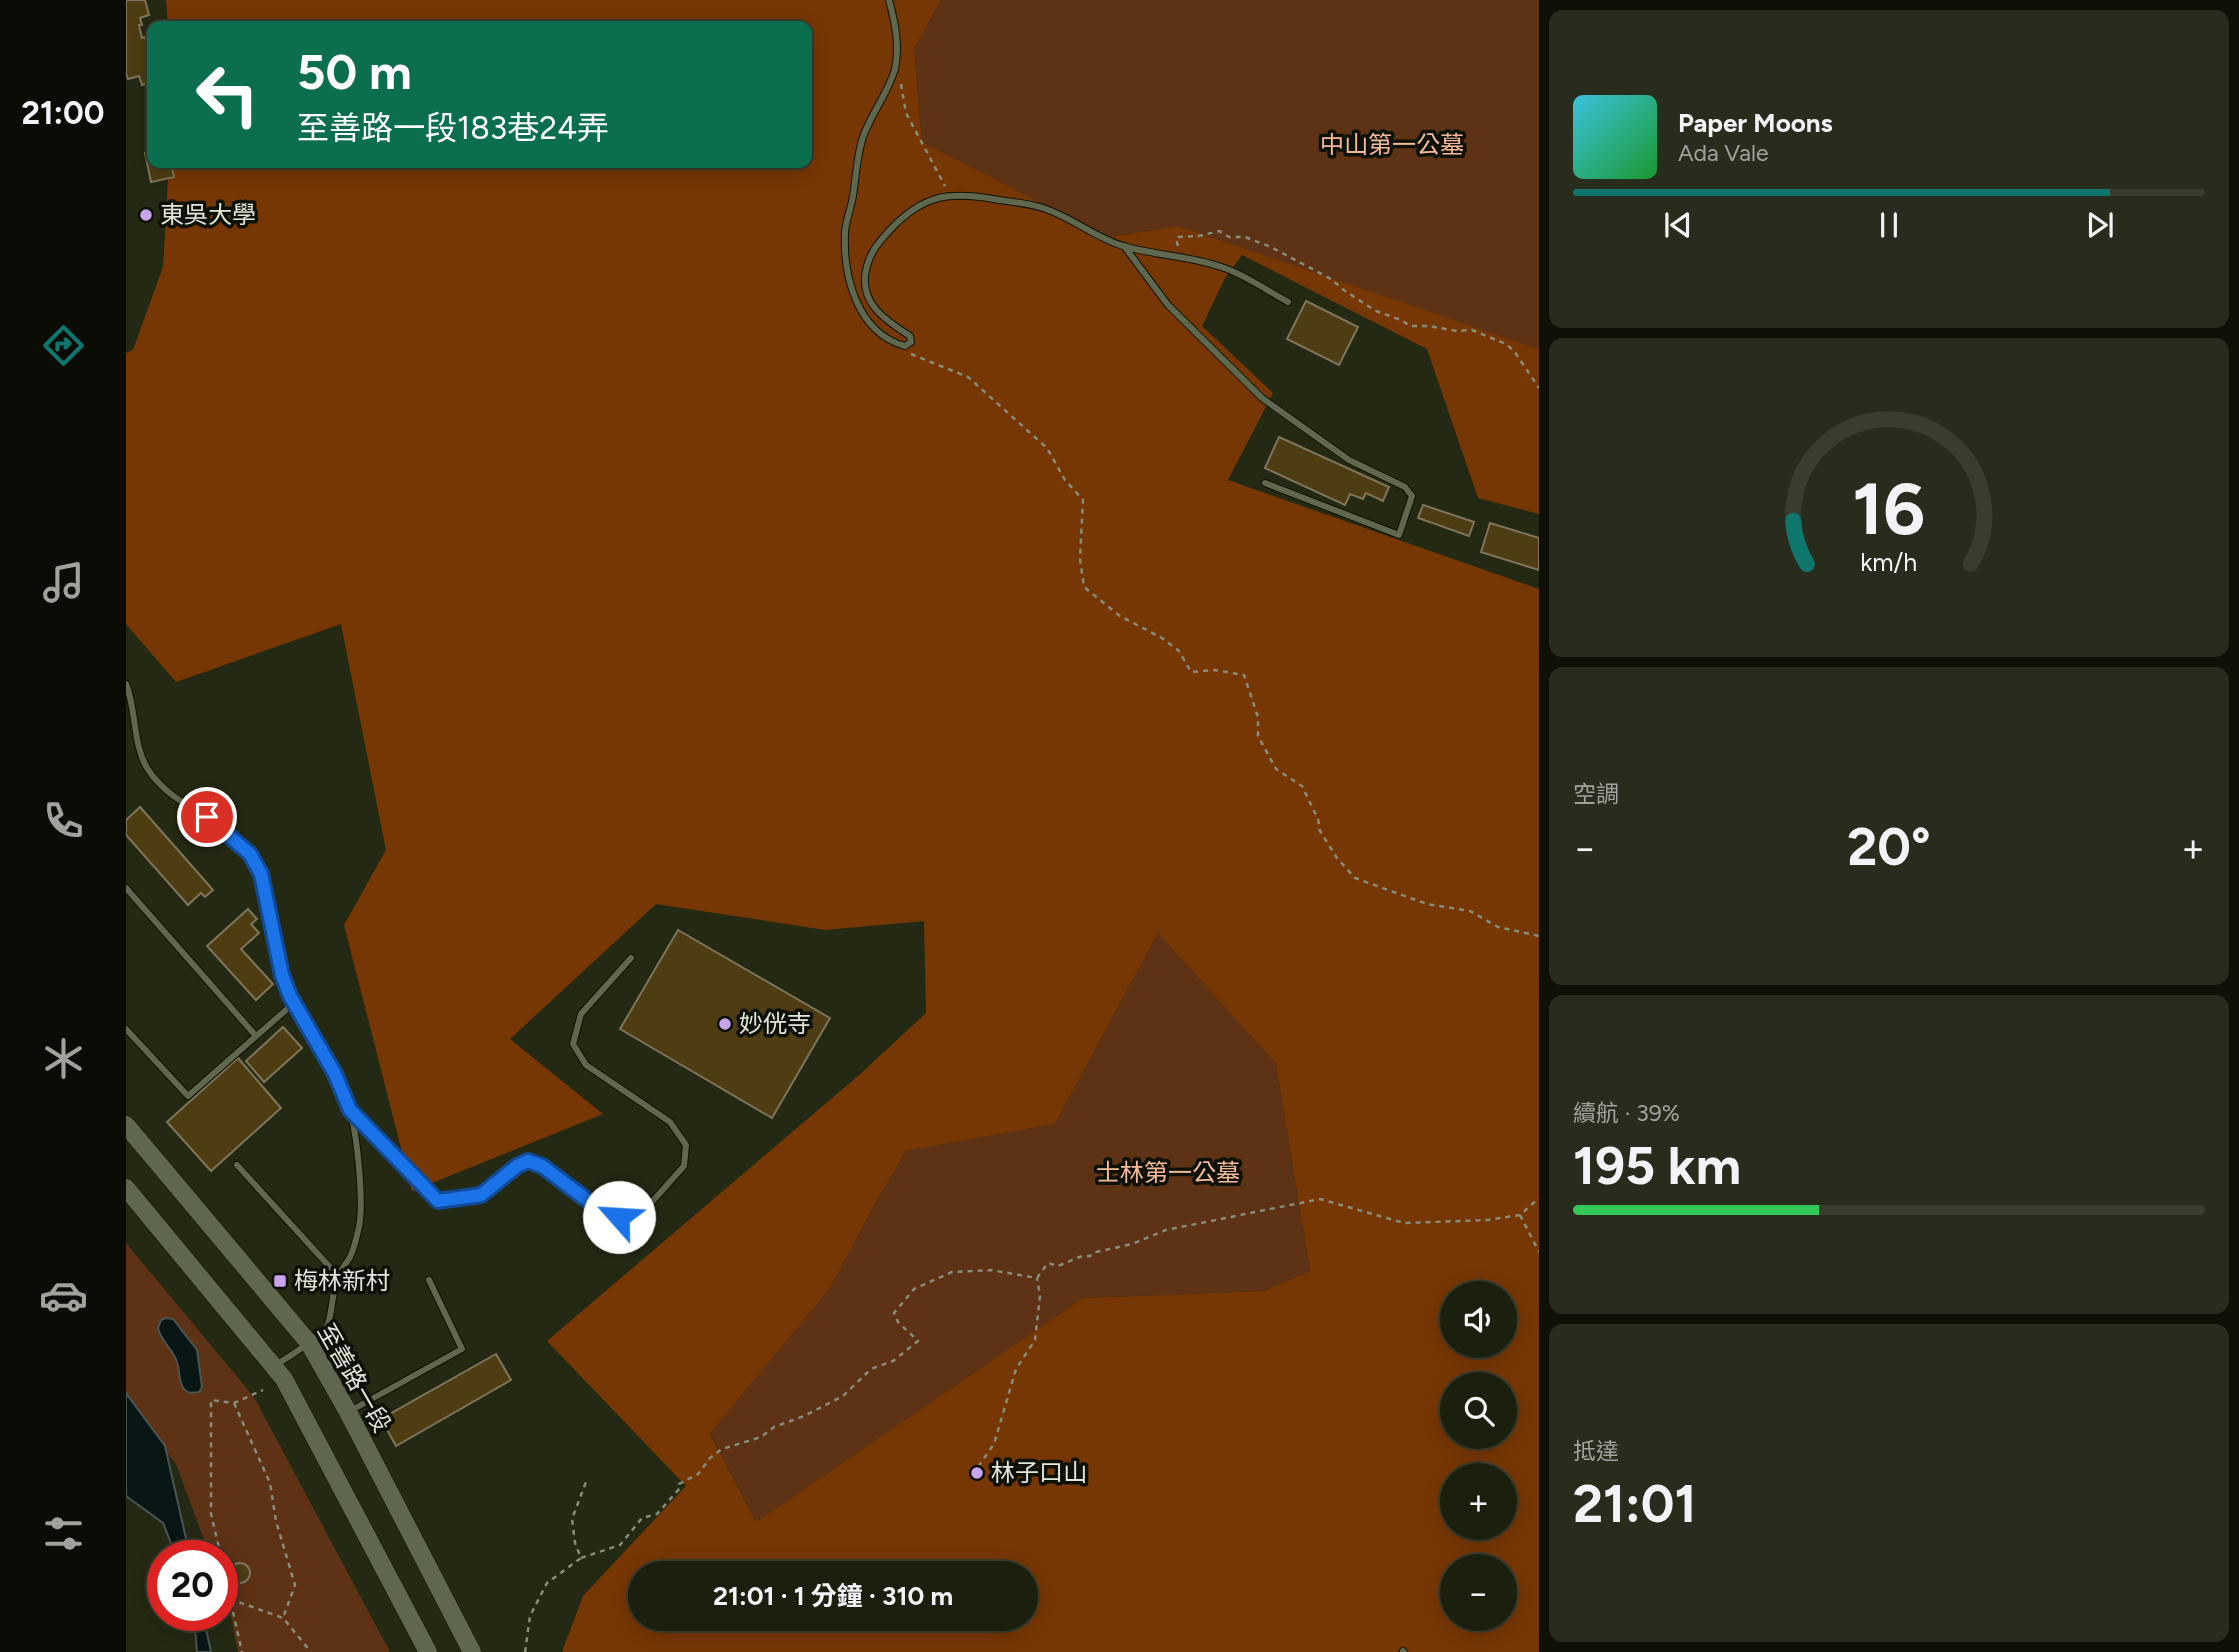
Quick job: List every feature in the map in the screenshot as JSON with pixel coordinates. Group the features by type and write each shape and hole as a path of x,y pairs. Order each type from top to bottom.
{"main road":[{"name":"至善路一段","path":"126,1125 309,1343 348,1412 472,1652"},
{"path":"126,1188 284,1379 428,1652"}],"lane":[{"path":"889,0 897,47 894,70 863,139 851,212 845,230 846,272 852,293 864,315 882,336 905,346 911,342 910,336 876,310 864,293 863,278 870,254 900,219 925,201 949,194 972,195 1045,208 1077,222 1097,236 1124,246 1178,256 1228,270 1288,302"},
{"path":"1124,246 1168,305 1262,398 1349,460 1405,487 1412,496 1399,535 1265,482"},
{"path":"126,684 147,769 158,783 183,804 207,817 238,841 250,854 261,874 282,975 335,1074 350,1110 359,1182 359,1228 351,1255 332,1292 327,1326 309,1343 275,1366"},
{"path":"126,888 256,1036"},
{"path":"350,1110 438,1201 481,1195 517,1166 528,1161 542,1166 595,1206 619,1217 642,1213 684,1166 686,1145 670,1122 586,1065 573,1044 581,1014 631,958"},
{"path":"126,1029 188,1096 295,1003"},
{"path":"237,1165 338,1276"},
{"path":"348,1412 462,1349 429,1279"}],"path":[{"path":"894,70 900,73 906,113 949,194"},
{"path":"1178,256 1178,237 1219,232 1229,237 1245,237 1308,266 1376,311 1410,326 1472,330 1506,344 1539,387"},
{"path":"905,346 909,354 968,377 1047,448 1065,480 1083,499 1080,559 1084,587 1120,615 1162,638 1179,651 1191,673 1215,670 1244,675 1258,717 1258,736 1276,769 1302,786 1318,818 1320,831 1337,858 1355,878 1427,904 1470,911 1498,927 1539,936"},
{"path":"975,1476 994,1444 1016,1369 1035,1340 1040,1296 1037,1278 1048,1263 1058,1266 1082,1256 1090,1256 1096,1251 1132,1244 1166,1230 1320,1199 1404,1223 1488,1220 1520,1215 1539,1198"},
{"path":"1520,1215 1539,1252"},
{"path":"525,1652 530,1616 547,1583 580,1558 620,1545 642,1518 657,1514 669,1503 680,1484 698,1474 710,1458 722,1450 761,1437 774,1427 844,1396 871,1369 893,1361 918,1340 898,1322 894,1313 914,1289 952,1272 991,1270 1037,1278"},
{"path":"217,1540 211,1514 211,1400 234,1403 263,1390"},
{"path":"234,1403 270,1483 276,1521 295,1585 283,1618"},
{"path":"580,1558 572,1519 586,1482"},
{"path":"238,1601 283,1618 311,1652"},
{"path":"237,1631 242,1652"}],"green space":[{"name":"中山第一公墓","path":"941,0 1539,0 1539,349 1179,226 1108,237 922,142 914,49"},
{"name":"士林第一公墓","path":"1158,933 1276,1064 1310,1271 1263,1291 1083,1298 756,1522 710,1432 830,1288 906,1151 1055,1124"},
{"path":"126,1243 254,1397 390,1652 238,1652 234,1631 238,1631 238,1540 204,1540 176,1464 137,1416 126,1391"}],"shaded area":[{"path":"166,0 941,0 914,49 922,142 1108,237 1179,226 1539,349 1539,514 1478,498 1427,349 1242,255 1225,278 1202,326 1273,393 1228,480 1539,589 1539,1652 562,1652 583,1596 686,1486 547,1341 858,1076 926,1013 924,921 825,930 656,904 510,1039 603,1114 412,1191 344,925 386,850 341,624 176,682 126,624 126,353 133,350 163,267 169,168 812,168 812,21 168,21","holes":["1158,933 1276,1064 1310,1271 1263,1291 1083,1298 756,1522 710,1433 830,1288 906,1151 1055,1124"]},
{"path":"173,1319 197,1350 202,1387 199,1392 186,1391 182,1386 175,1357 158,1328 161,1320"},
{"path":"126,1393 165,1446 186,1540 170,1540 163,1523 126,1496"},
{"path":"195,1631 206,1631 211,1652 197,1652"}],"building":[{"path":"126,0 145,0 149,15 140,18 142,25 139,25 142,38 145,37 147,44 147,84 142,85 139,76 128,79"},
{"path":"148,168 172,168 174,177 151,182"},
{"path":"1306,301 1358,327 1339,365 1287,339"},
{"path":"1279,437 1389,487 1383,501 1366,493 1363,499 1350,494 1345,505 1265,468"},
{"path":"1423,505 1474,522 1469,536 1418,518"},
{"path":"1490,523 1539,538 1539,570 1481,552"},
{"path":"140,807 213,890 205,897 201,893 188,905 126,835 126,820"},
{"path":"248,909 257,919 251,924 259,933 241,949 273,984 256,1000 207,946"},
{"name":"妙侊寺","path":"678,930 830,1018 772,1118 620,1029"},
{"path":"283,1027 302,1048 264,1082 246,1061"},
{"path":"238,1058 281,1108 211,1171 167,1122"},
{"path":"496,1354 511,1380 396,1446 381,1419"},
{"path":"238,1564 244,1564 249,1569 247,1580 238,1582"}],"place":[{"name":"東吳大學","path":"146,215"},
{"name":"妙侊寺","path":"725,1024"},
{"name":"梅林新村","path":"280,1281"},
{"name":"林子口山","path":"977,1473"}],"route":[{"path":"207,817 238,841 250,854 261,874 282,975 290,996 335,1074 350,1110 438,1201 481,1195 517,1166 528,1161 542,1166 595,1206 619,1217"}]}
